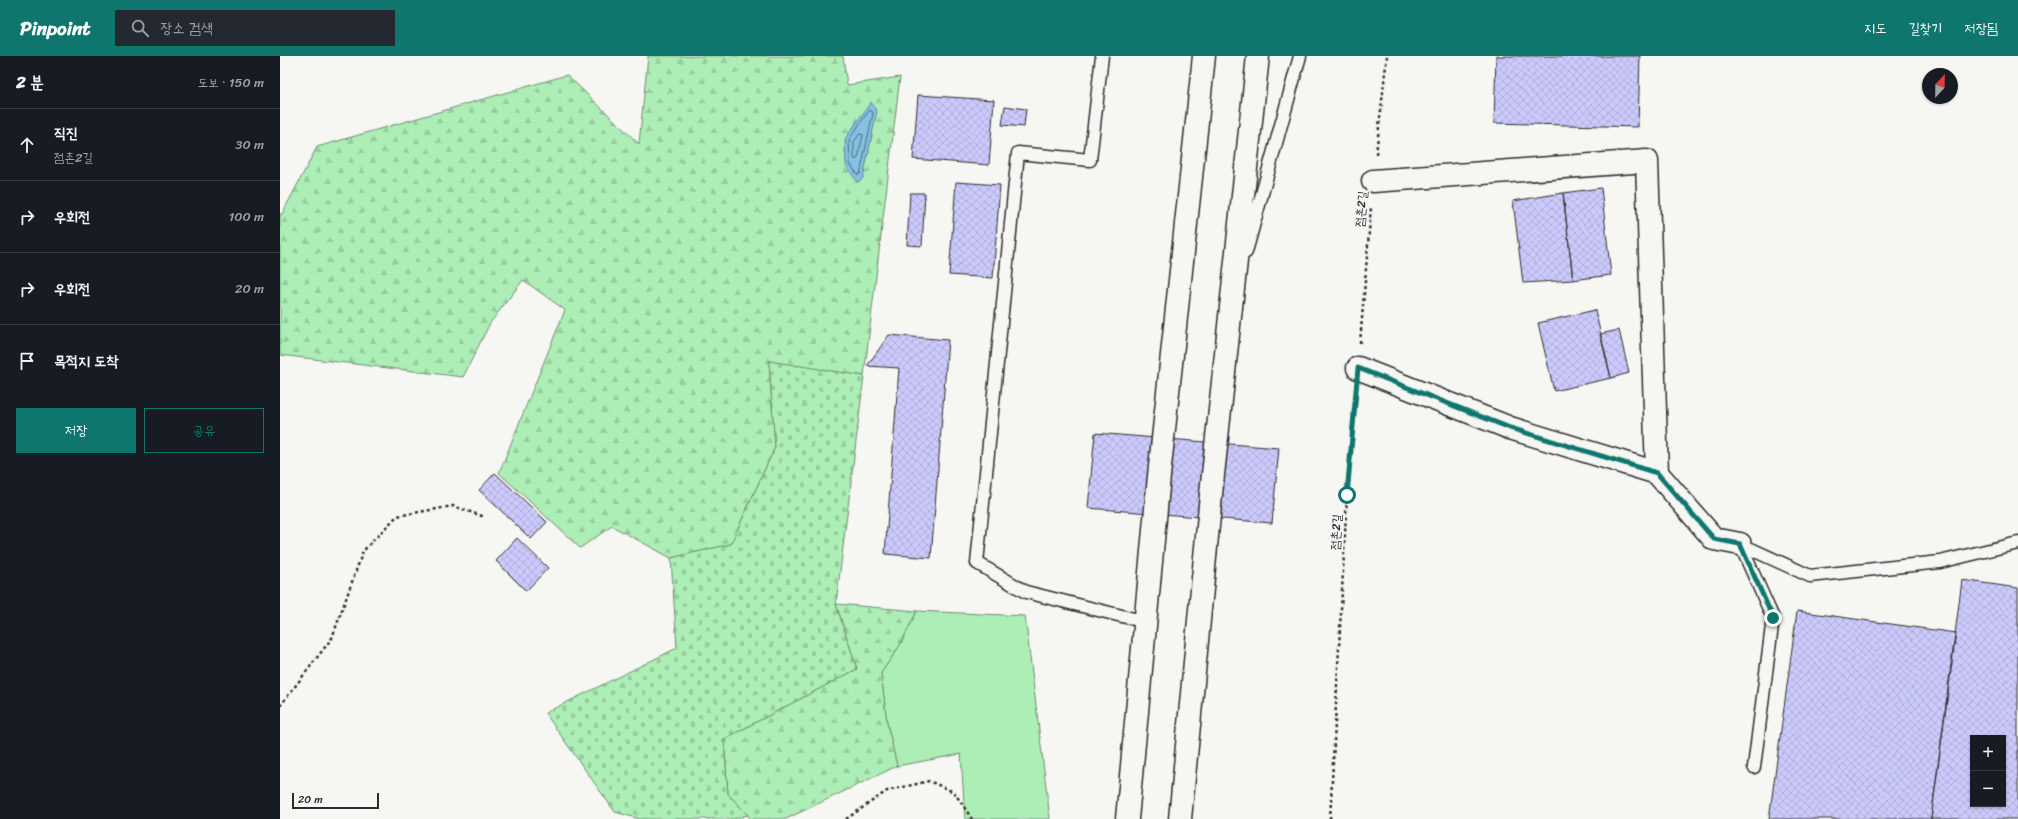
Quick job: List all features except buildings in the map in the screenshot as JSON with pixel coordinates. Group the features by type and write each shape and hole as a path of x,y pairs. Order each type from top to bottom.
{"main road":[{"path":"1127,819 1204,56"},
{"path":"1180,819 1258,56"},
{"path":"1373,181 1646,161 1657,473"},
{"path":"1358,368 1510,428 1657,473 1714,539 1740,544"}],"lane":[{"path":"1102,56 1090,160 1018,153 978,563 1026,592 1146,622"},
{"path":"1232,299 1300,56"},
{"path":"1740,544 1810,576 1940,562 2018,543"},
{"path":"1740,544 1773,618 1754,767"}],"path":[{"name":"점촌2길","path":"1330,819 1347,503 1373,181 1387,56"},
{"path":"280,706 332,638 363,551 397,516 453,506 485,517"},
{"path":"846,819 887,791 929,781 954,792 972,819"}],"green space":[{"path":"648,56 843,56 847,85 900,77 864,376 769,362 775,447 731,544 671,558 612,526 580,548 499,473 565,310 523,280 490,323 463,377 280,355 280,214 282,214 317,147 567,75 639,144"},
{"path":"769,361 864,376 836,604 857,669 724,739 728,794 748,815 733,819 640,819 615,812 545,713 677,648 671,558 731,544 775,447"},
{"path":"836,604 917,611 900,645 881,673 887,723 897,766 786,819 751,819 728,794 724,739 857,669"},
{"path":"917,611 1025,616 1050,819 965,819 961,754 897,766 887,723 881,673 900,645"}],"water":[{"path":"871,102 877,111 863,178 857,182 846,165 845,139"}],"route":[{"path":"1347,495 1358,368 1510,428 1657,473 1714,539 1740,544 1773,618"}]}
